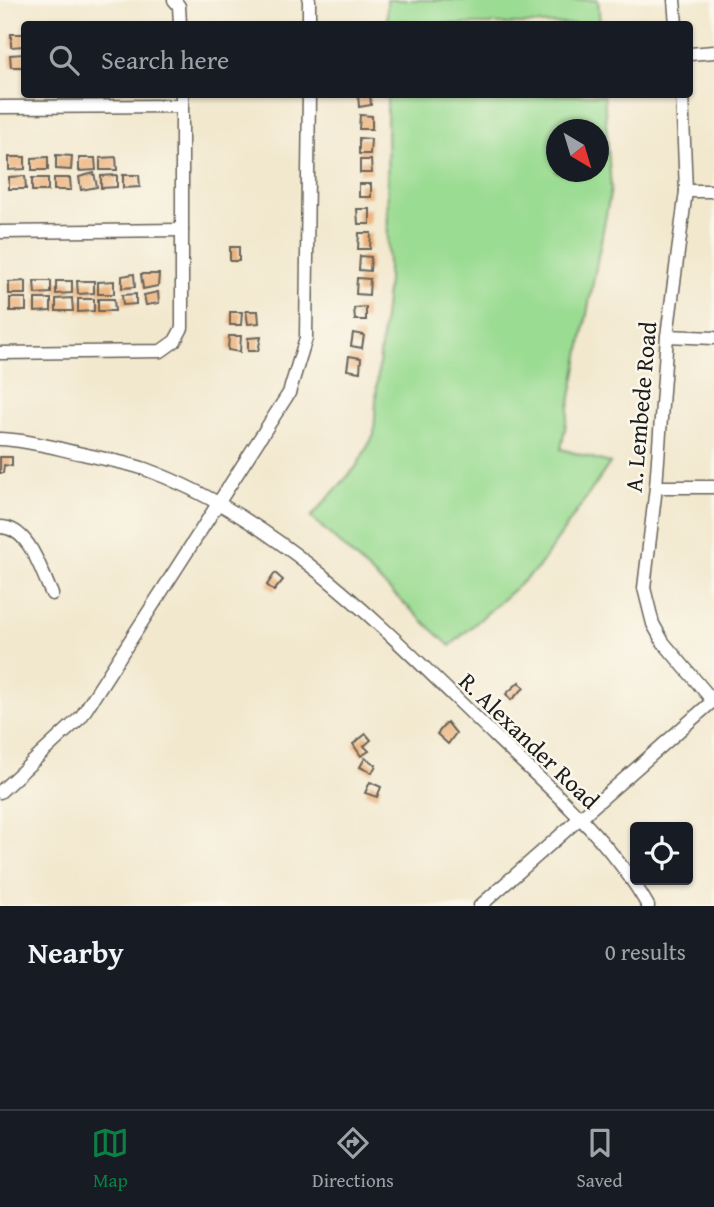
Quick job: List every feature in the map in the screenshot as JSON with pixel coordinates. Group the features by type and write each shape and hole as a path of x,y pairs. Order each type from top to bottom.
{"street":[{"path":"174,0 179,6 180,21"},
{"path":"309,0 309,21"},
{"path":"674,0 676,21"},
{"path":"693,54 714,52"},
{"path":"0,792 81,717 289,393 306,338 309,98"},
{"name":"A. Lembede Road","path":"480,906 581,820 713,700 663,642 646,607 644,588 656,487 667,336 686,191 682,98"},
{"path":"0,107 182,100 182,328 175,341 161,351 0,352"},
{"path":"686,191 714,191"},
{"path":"0,232 182,230"},
{"path":"667,336 714,338"},
{"name":"R. Alexander Road","path":"0,439 21,440 143,468 220,504 285,548 400,645 581,820 624,867 648,906"},
{"path":"656,487 714,487"},
{"path":"0,527 7,527 26,540 52,594"}],"green space":[{"path":"387,0 598,0 600,21 387,21"},
{"path":"387,98 604,98 606,119 546,119 546,182 609,182 609,162 611,189 561,449 610,463 538,568 450,646 311,517 356,467 374,435 388,281"}],"building":[{"path":"11,34 21,34 21,46 11,47"},
{"path":"21,54 21,67 11,67 10,55"},
{"path":"358,98 370,98 371,105 359,107"},
{"path":"360,115 372,116 372,129 359,129"},
{"path":"359,138 371,139 370,154 359,154"},
{"path":"56,155 72,156 71,170 56,169"},
{"path":"9,157 25,157 25,169 9,170"},
{"path":"48,157 48,170 32,170 32,158"},
{"path":"116,157 117,170 100,170 100,158"},
{"path":"79,158 95,158 96,170 79,171"},
{"path":"360,160 371,160 372,173 360,173"},
{"path":"94,173 97,187 81,190 79,177"},
{"path":"117,175 117,187 101,188 101,176"},
{"path":"123,175 139,175 140,187 123,188"},
{"path":"25,176 26,189 9,189 9,177"},
{"path":"32,178 48,178 48,191 32,191"},
{"path":"54,178 70,178 71,190 54,190"},
{"path":"359,184 371,184 371,197 359,197"},
{"path":"357,209 370,209 370,224 358,224"},
{"path":"359,233 371,233 370,249 358,249"},
{"path":"230,247 239,247 239,261 230,261"},
{"path":"360,256 371,257 370,271 359,270"},
{"path":"134,274 135,287 122,288 122,276"},
{"path":"141,274 159,274 158,286 143,289"},
{"path":"357,278 370,279 369,295 356,294"},
{"path":"26,281 26,294 9,294 9,282"},
{"path":"34,281 51,281 51,293 35,294"},
{"path":"56,281 72,281 72,293 56,294"},
{"path":"77,281 94,281 94,293 78,294"},
{"path":"114,281 114,294 98,294 98,282"},
{"path":"158,292 159,303 146,305 144,295"},
{"path":"136,294 136,304 123,305 122,295"},
{"path":"10,298 26,298 26,311 10,311"},
{"path":"72,298 73,311 56,311 56,299"},
{"path":"35,299 51,299 51,311 35,312"},
{"path":"78,299 94,299 94,311 78,312"},
{"path":"98,299 114,299 115,311 98,311"},
{"path":"366,307 366,320 355,320 354,308"},
{"path":"246,311 258,311 259,323 248,324"},
{"path":"230,312 242,312 241,325 230,325"},
{"path":"353,333 364,335 362,348 351,346"},
{"path":"229,336 241,336 240,352 228,350"},
{"path":"261,337 258,351 248,351 248,338"},
{"path":"349,356 361,358 360,372 347,370"},
{"path":"0,457 12,457 12,466 4,465 3,473 0,473"},
{"path":"275,573 283,580 274,591 267,585"},
{"path":"519,682 524,688 511,700 506,694"},
{"path":"447,722 456,733 448,744 437,734"},
{"path":"366,734 371,740 364,746 369,751 361,756 353,744"},
{"path":"365,758 376,765 372,773 360,767"},
{"path":"370,782 381,787 377,797 365,793"}]}
